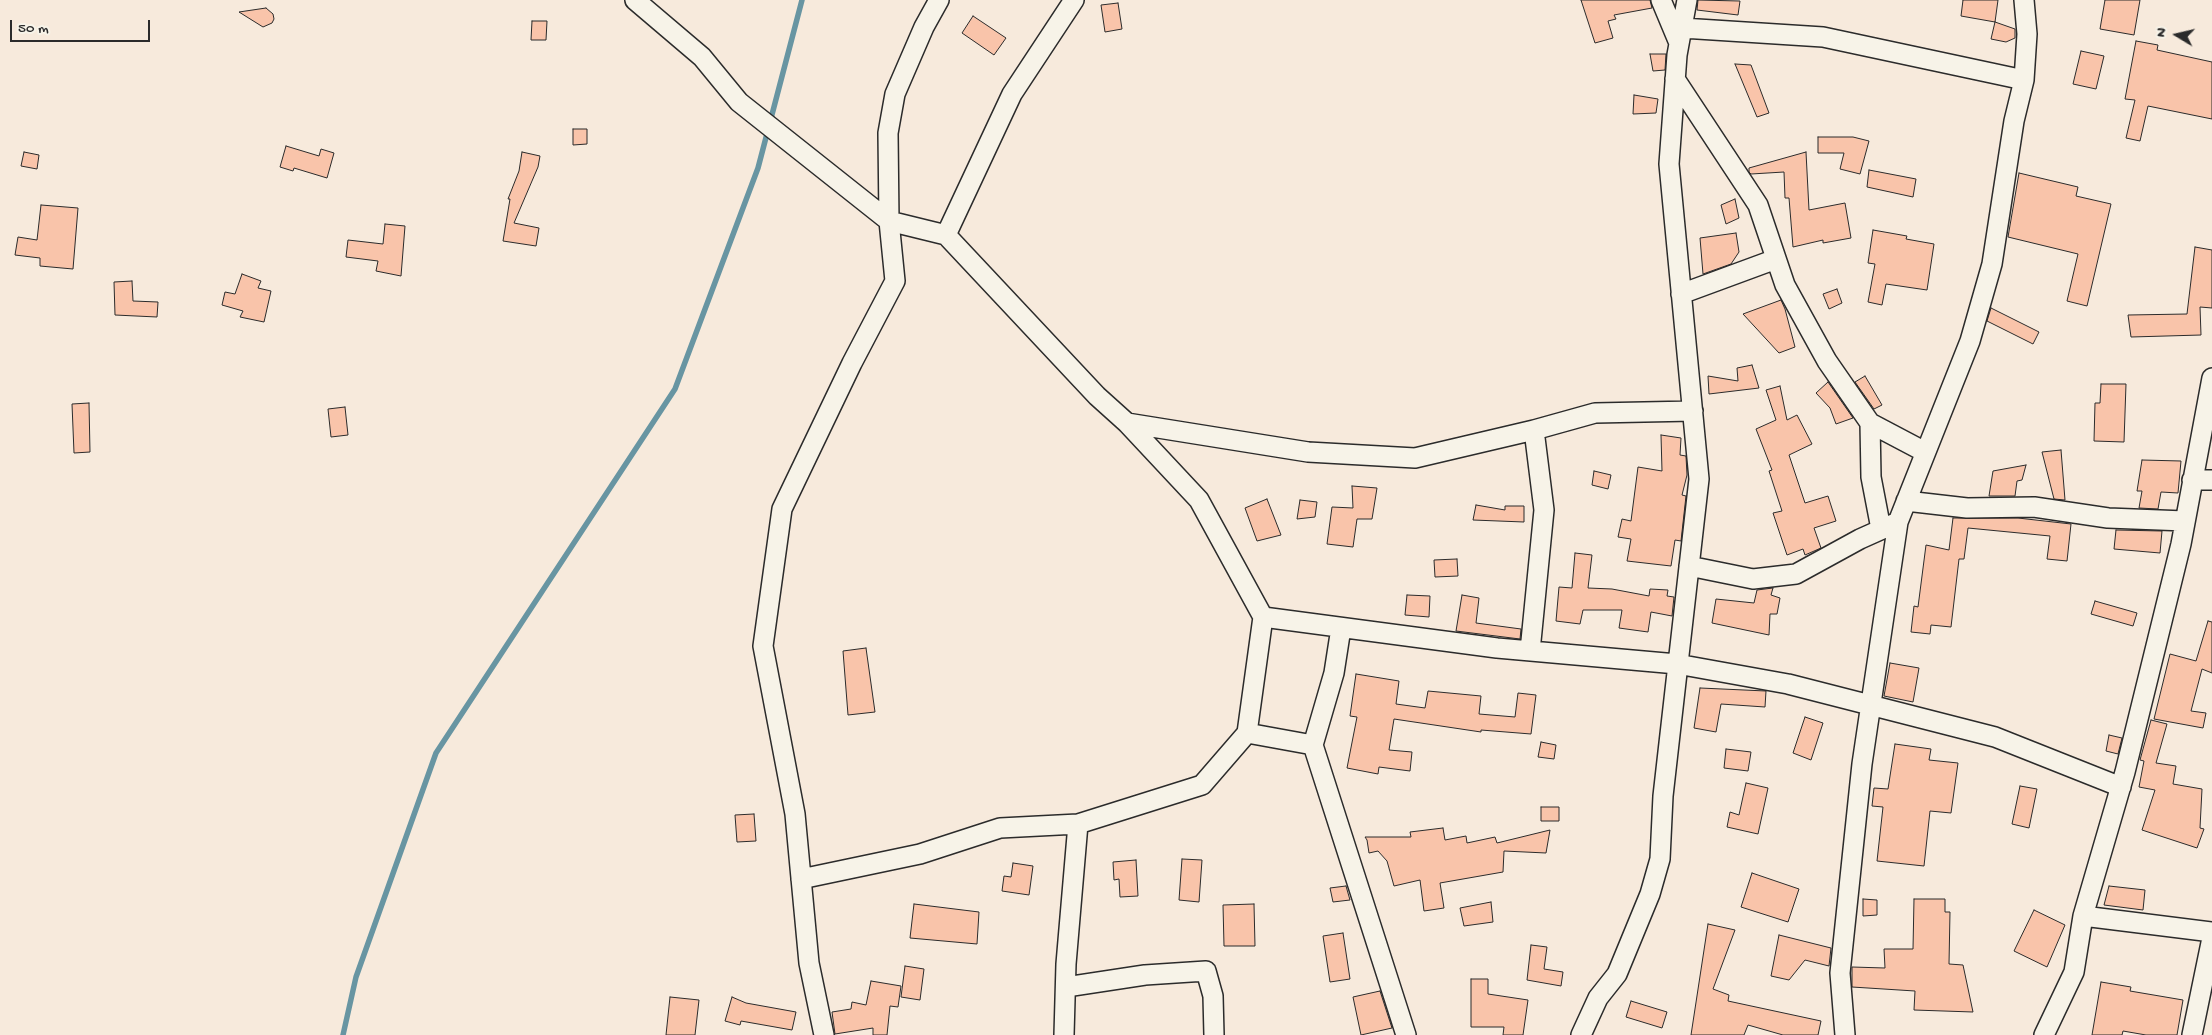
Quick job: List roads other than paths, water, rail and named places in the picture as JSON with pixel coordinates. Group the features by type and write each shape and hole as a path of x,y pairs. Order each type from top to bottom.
{"street":[{"path":"634,0 702,57 739,102 812,162 889,221 946,236 1097,396 1127,423 1199,500 1262,617 1247,733 1202,785 1078,824 1000,828 920,854 801,880"},
{"path":"824,1035 809,963 795,814 762,646 782,509 852,363 895,282 889,221 888,133 895,94 924,27 939,0"},
{"path":"946,236 1012,94 1074,0"},
{"path":"1662,0 1681,35"},
{"path":"1580,1035 1598,998 1617,974 1650,894 1660,858 1663,796 1699,479 1669,164 1675,79 1687,0"},
{"path":"1689,566 1753,580 1796,574 1889,525 1906,501 1970,341 1992,264 2014,121 2024,80 2027,34 2024,0"},
{"path":"1681,35 1823,37 2024,80"},
{"path":"1675,79 1715,136 1758,205 1785,285 1827,361 1870,423 1925,452"},
{"path":"1681,294 1776,259"},
{"path":"2044,1035 2074,972 2083,916 2121,787 2185,521 2212,378"},
{"path":"1127,423 1308,452 1415,458 1534,430 1594,413 1692,411"},
{"path":"1845,1035 1840,973 1871,706 1889,525 1871,477 1870,423"},
{"path":"1530,651 1544,510 1534,430"},
{"path":"2192,480 2212,480"},
{"path":"1906,501 1967,508 2034,507 2108,518 2185,521"},
{"path":"1262,617 1530,651 1677,664 1788,684 1995,737 2121,787"},
{"path":"1341,628 1334,673 1313,745 1406,1035"},
{"path":"1247,733 1313,745"},
{"path":"1064,1035 1078,824"},
{"path":"2083,916 2212,932"},
{"path":"2192,1035 2212,938"},
{"path":"1066,987 1144,975 1206,971 1213,996 1214,1035"}],"waterway":[{"path":"343,1035 356,977 436,753 675,389 758,168 802,0"}]}
